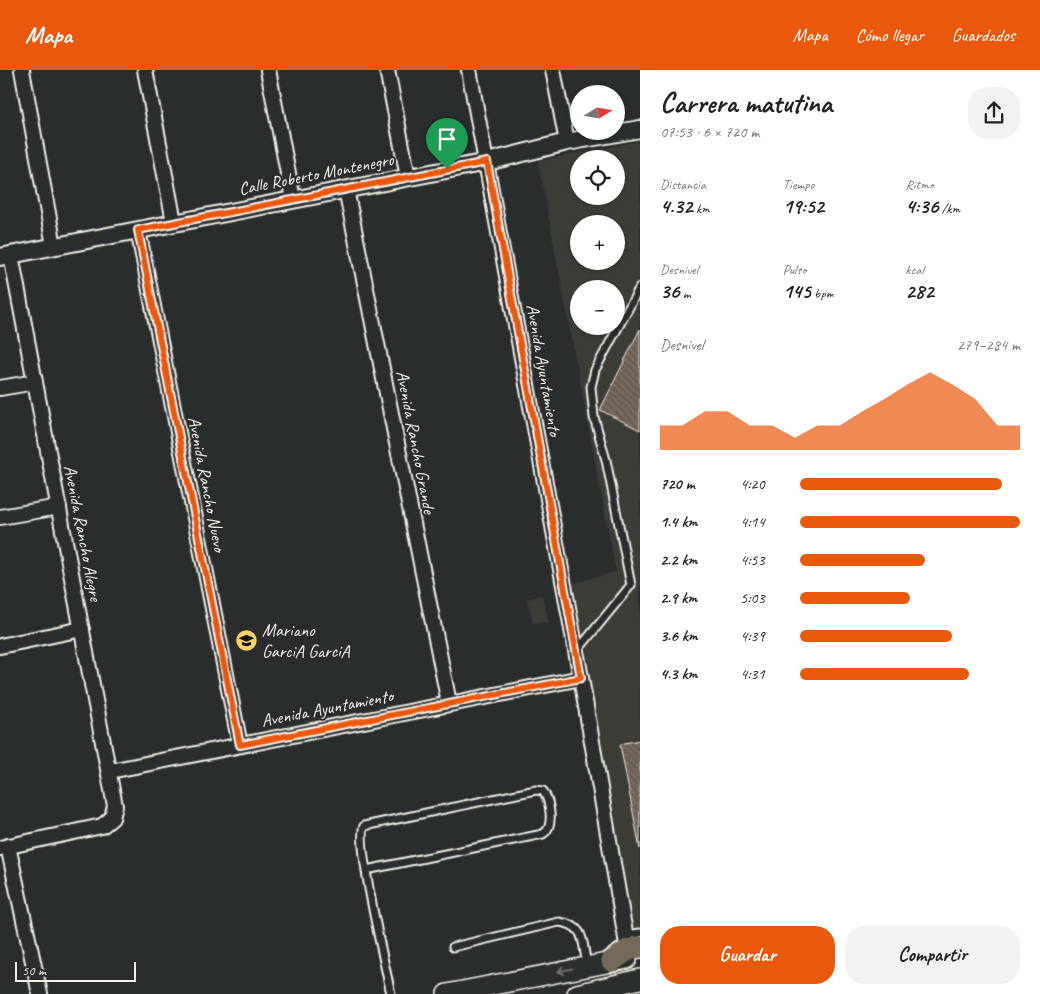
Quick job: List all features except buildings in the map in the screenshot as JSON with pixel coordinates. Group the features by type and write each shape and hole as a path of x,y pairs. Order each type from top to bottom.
{"main road":[{"path":"447,994 587,966 631,947"},
{"path":"577,994 640,979"}],"street":[{"path":"22,70 54,246"},
{"path":"145,70 174,222"},
{"path":"268,70 293,199"},
{"path":"388,70 408,177"},
{"name":"Avenida Ayuntamiento","path":"470,70 631,947"},
{"path":"553,70 567,142"},
{"name":"Calle Roberto Montenegro","path":"6,256 487,162 567,142 640,129"},
{"name":"Avenida Rancho Grande","path":"346,189 449,703"},
{"name":"Avenida Rancho Nuevo","path":"138,230 240,745"},
{"name":"Avenida Rancho Alegre","path":"4,847 102,826 112,818 115,806 110,771 35,382 6,256"},
{"path":"0,388 35,382"},
{"path":"0,517 58,507"},
{"path":"0,646 82,629"},
{"name":"Avenida Ayuntamiento","path":"110,771 581,678"},
{"path":"4,847 40,994"}],"lane":[{"path":"576,651 631,585 606,460 594,417 591,387 595,370 640,288"},
{"path":"366,870 543,834 548,831 551,824 546,795 543,791 536,790 364,826 361,833 366,870 391,994"},
{"path":"452,947 559,922 573,924 579,929 587,966"}],"shaded area":[{"path":"640,141 640,936 629,938 570,584 616,572 571,335 625,335 625,280 570,280 570,330 538,161 570,155 570,205 625,205 625,150 594,150"},
{"path":"542,595 549,622 533,623 527,599"}],"place":[{"name":"Mariano GarciA GarciA","path":"246,640"}],"route":[{"path":"487,162 581,678 240,745 138,230 447,169 487,162"}]}
